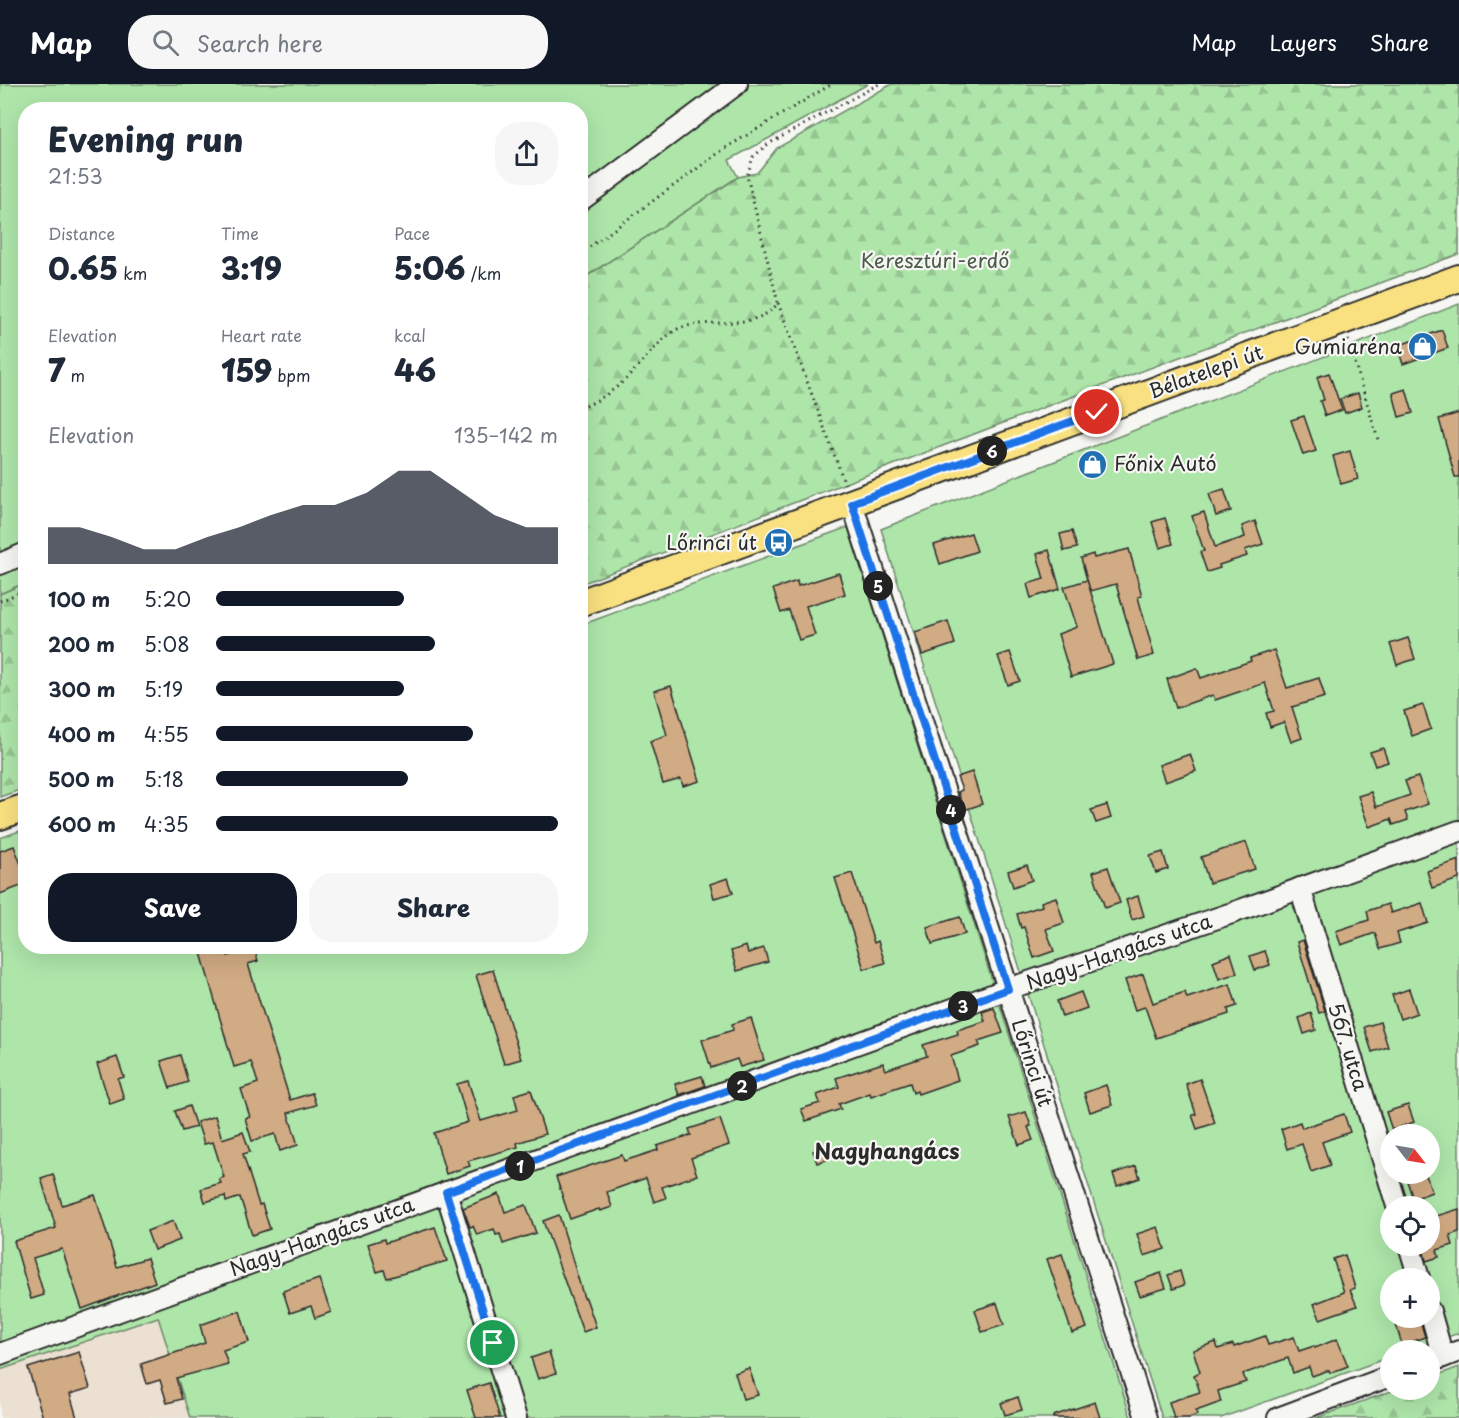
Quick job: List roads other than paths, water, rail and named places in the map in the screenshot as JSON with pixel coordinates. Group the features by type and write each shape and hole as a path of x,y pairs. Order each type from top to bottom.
{"main road":[{"name":"Bélatelepi út","path":"588,600 1459,278"},
{"path":"0,816 18,810"}],"street":[{"path":"588,195 737,84"},
{"name":"Lőrinci út","path":"852,503 1146,1418"},
{"path":"0,564 18,556"},
{"name":"Nagy-Hangács utca","path":"0,1354 1008,989 1459,831"},
{"name":"567. utca","path":"1300,888 1394,1196"},
{"path":"446,1192 516,1418"},
{"path":"1435,1328 1444,1356"},
{"path":"1278,1418 1380,1380"}],"place":[{"name":"Gumiaréna","path":"1423,347"},
{"name":"Főnix Autó","path":"1093,464"},
{"name":"Lőrinci út","path":"778,543"}],"district":[{"name":"Nagyhangács","path":"887,1152"}],"park label":[{"name":"Keresztúri-erdő","path":"935,261"}]}
